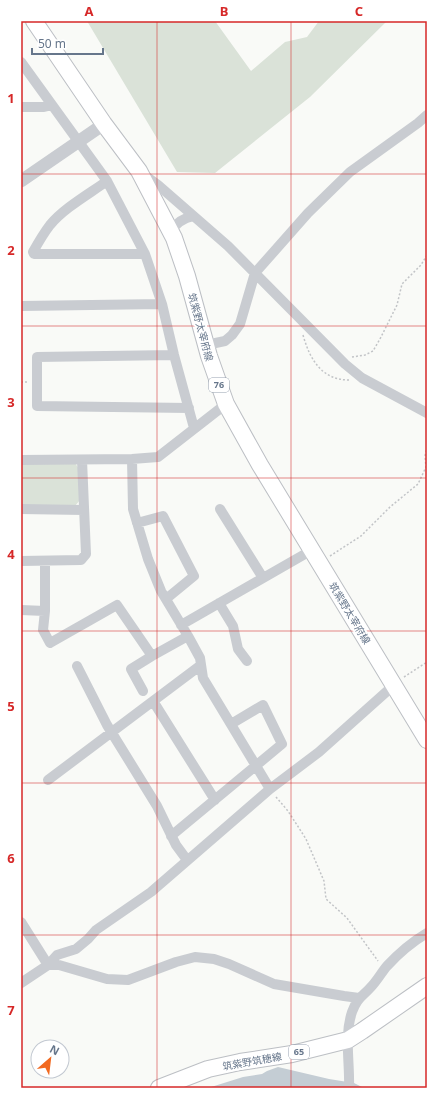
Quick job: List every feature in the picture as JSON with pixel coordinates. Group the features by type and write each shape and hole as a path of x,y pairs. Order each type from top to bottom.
{"main road":[{"name":"筑紫野太宰府線","path":"34,21 104,124 139,171 170,232 187,276 206,345 226,404 260,465 427,740"},
{"name":"筑紫野筑穂線","path":"159,1088 208,1069 240,1062 292,1054 348,1040 362,1032 427,986"}],"street":[{"path":"21,62 107,181 145,254 162,304 194,428"},
{"path":"21,107 44,107 52,105"},
{"path":"206,345 225,341 232,335 240,324 256,273 308,213 350,172 427,115"},
{"path":"21,181 78,140 104,124"},
{"path":"139,171 158,185 228,246 345,364 362,378 427,413"},
{"path":"107,181 62,214 51,224 41,237 33,252 34,254 145,254"},
{"path":"170,232 177,223 186,217 193,216"},
{"path":"21,306 162,304"},
{"path":"174,355 37,358 37,406 189,408"},
{"path":"21,460 132,459 158,457 226,404"},
{"path":"132,459 133,509 148,559 161,591 200,658 204,678 270,789"},
{"path":"21,561 81,560 86,554 82,460"},
{"path":"21,509 84,510"},
{"path":"220,509 263,578"},
{"path":"137,523 163,516 194,576 166,599"},
{"path":"181,625 263,578 316,556"},
{"path":"46,561 45,611 42,630 50,643 117,605 152,656"},
{"path":"219,603 233,626 238,649 247,661"},
{"path":"21,610 45,611"},
{"path":"143,691 131,669 188,636"},
{"path":"48,780 201,665"},
{"path":"77,666 112,732 157,806 176,845 188,860"},
{"path":"21,983 48,965 57,955 76,948 88,939 96,930 151,892 270,789 319,752 394,685"},
{"path":"153,701 215,800"},
{"path":"172,836 282,744 263,705 231,724"},
{"path":"21,922 48,965"},
{"path":"349,1088 350,1069 348,1040 352,1012 359,998 370,988 387,967 414,941 427,933"},
{"path":"48,965 59,965 106,979 128,980 176,962 195,957 214,959 274,984 359,998"}],"path":[{"path":"345,364 349,358 373,352 397,305 402,284 421,265 427,255"},
{"path":"303,322 302,331 308,351 321,370 336,379 355,380 362,378"},
{"path":"316,556 361,536 418,484 426,467 425,456 427,447"},
{"path":"394,685 427,662"},
{"path":"270,789 288,811 306,839 324,881 326,899 347,918 378,961 387,967"}],"shaded area":[{"path":"87,21 215,21 251,71 285,42 307,37 319,21 387,21 310,97 215,173 177,172"},
{"path":"21,463 75,463 79,469 80,500 75,506 21,505"},
{"path":"278,1067 329,1079 354,1083 364,1088 208,1088 243,1077 262,1074"}]}
